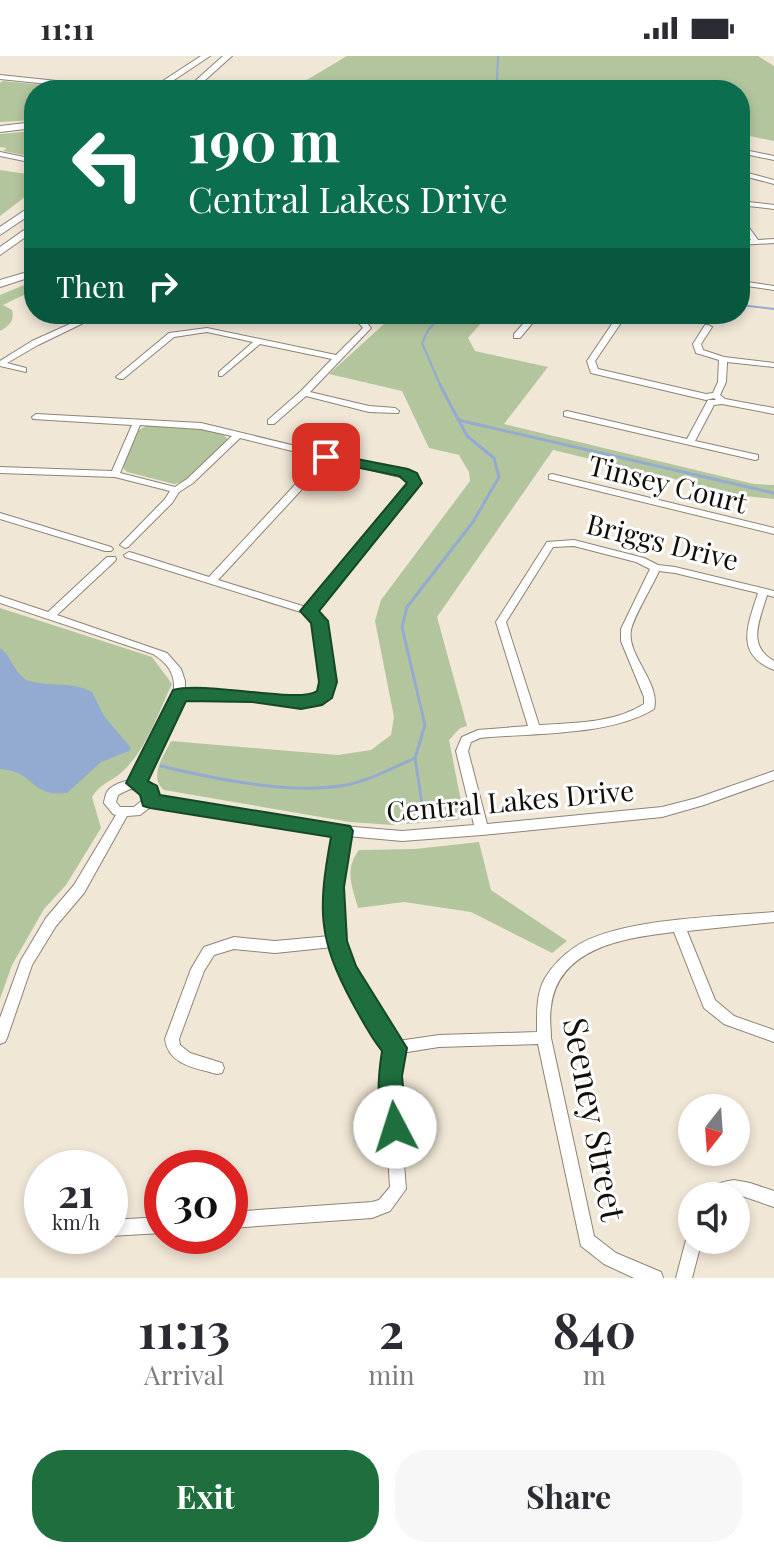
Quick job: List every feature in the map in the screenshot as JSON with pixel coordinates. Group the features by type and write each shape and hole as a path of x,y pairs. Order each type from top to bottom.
{"highway":[{"path":"169,80 207,56"},
{"path":"181,80 207,56"},
{"path":"200,80 228,56"},
{"path":"212,80 229,61 228,56"},
{"path":"0,129 24,126"},
{"path":"0,232 24,214"},
{"path":"0,252 24,234"},
{"path":"0,284 24,276"}],"main road":[{"path":"750,153 774,158"},
{"path":"0,154 24,160"},
{"path":"0,161 24,162"}],"street":[{"path":"0,77 28,80"},
{"path":"750,176 774,182"},
{"path":"750,204 774,207"},
{"path":"750,233 756,242"},
{"path":"750,242 774,241"},
{"path":"750,284 774,288"},
{"path":"0,364 76,324"},
{"path":"271,422 304,393 367,326 365,324"},
{"path":"517,336 527,324"},
{"path":"616,324 591,361 594,371 771,412"},
{"path":"708,327 696,349 723,359 774,365"},
{"path":"120,377 175,334 217,331 337,358"},
{"path":"222,374 259,341"},
{"path":"691,440 723,379 723,359"},
{"path":"0,364 23,370"},
{"path":"304,393 369,409 395,411"},
{"path":"567,414 755,457"},
{"path":"36,417 201,426 326,457 403,472 412,477 415,483 320,601 308,611"},
{"path":"115,474 137,423"},
{"path":"127,550 176,490 190,481 239,434"},
{"path":"211,581 326,457"},
{"path":"0,470 115,474 176,490"},
{"name":"Tinsey Court","path":"552,477 774,531"},
{"path":"0,516 109,554 127,550 211,581 308,611 319,621 328,682 321,698 301,703 252,696 179,695"},
{"name":"Briggs Drive","path":"534,728 501,622 546,549 554,543 568,542 640,560 656,568 769,593"},
{"path":"50,616 109,554"},
{"path":"482,830 463,745 466,740 478,734 616,721 647,710 651,702 626,641 626,629 656,568"},
{"path":"769,593 751,643 754,654 774,666"},
{"path":"0,599 166,657 180,679 179,695 136,783"},
{"name":"Central Lakes Drive","path":"150,801 342,831 402,836 662,812 772,778"},
{"path":"136,783 150,791 150,801 142,809 123,813 112,807 112,793 123,785 136,783"},
{"path":"0,1038 26,964 51,922 79,889 123,813"},
{"path":"248,1219 372,1210 384,1206 393,1198 400,1179 390,1076 395,1048 380,1030 345,968 336,941 333,892 342,831"},
{"name":"Seeney Street","path":"655,1278 609,1258 587,1240 544,1038 542,1025 546,995 569,958 606,936 774,917"},
{"path":"678,926 709,1004 729,1020 774,1036"},
{"path":"217,1068 178,1054 173,1048 172,1039 198,969 209,951 234,943 275,947 336,941"},
{"path":"395,1048 453,1040 544,1038"},
{"path":"750,1191 774,1199"},
{"path":"684,1278 690,1254"}],"green space":[{"path":"347,56 758,56 774,66 774,141 750,136 750,80 307,80"},
{"path":"0,83 24,83 24,121 0,122"},
{"path":"24,132 24,155 3,151 7,148 0,147 0,134"},
{"path":"0,170 24,174 24,198 0,216"},
{"path":"24,285 24,295 3,305 12,310 13,317 9,325 0,331 0,295"},
{"path":"384,324 480,324 468,338 475,351 548,367 504,424 754,484 774,485 774,499 745,496 553,450 437,617 467,726 460,728 449,740 463,811 458,820 393,825 350,822 164,790 157,779 161,759 171,741 338,755 371,750 391,735 394,717 375,621 381,600 470,481 469,472 459,455 429,448 402,391 329,374"},
{"path":"146,426 203,428 223,434 228,440 183,482 174,484 127,472 123,468 137,431"},
{"path":"0,608 152,657 172,684 138,754 92,797 101,828 66,885 44,909 12,965 0,999"},
{"path":"479,842 491,890 567,941 552,953 471,912 404,902 358,908 351,871 359,850 415,849"}],"water":[{"path":"0,648 20,675 29,681 76,686 92,692 104,716 131,748 129,751 101,762 67,793 47,792 17,773 0,769"}],"waterway":[{"path":"497,80 498,56"},
{"path":"750,306 774,309"},
{"path":"434,324 422,343 441,386"},
{"path":"441,386 459,420"},
{"path":"415,758 425,725 402,627 407,607 473,522 499,477 494,458 467,436 459,420"},
{"path":"459,420 774,493"},
{"path":"161,766 253,784 324,788 364,780 415,758"},
{"path":"415,758 423,810"}],"route":[{"path":"326,457 403,472 415,483 320,601 308,611 319,621 328,682 326,694 316,701 301,703 252,696 179,695 136,783 150,791 150,801 342,831 334,871 332,903 336,941 345,968 383,1035 395,1048 390,1076 395,1127"}]}
